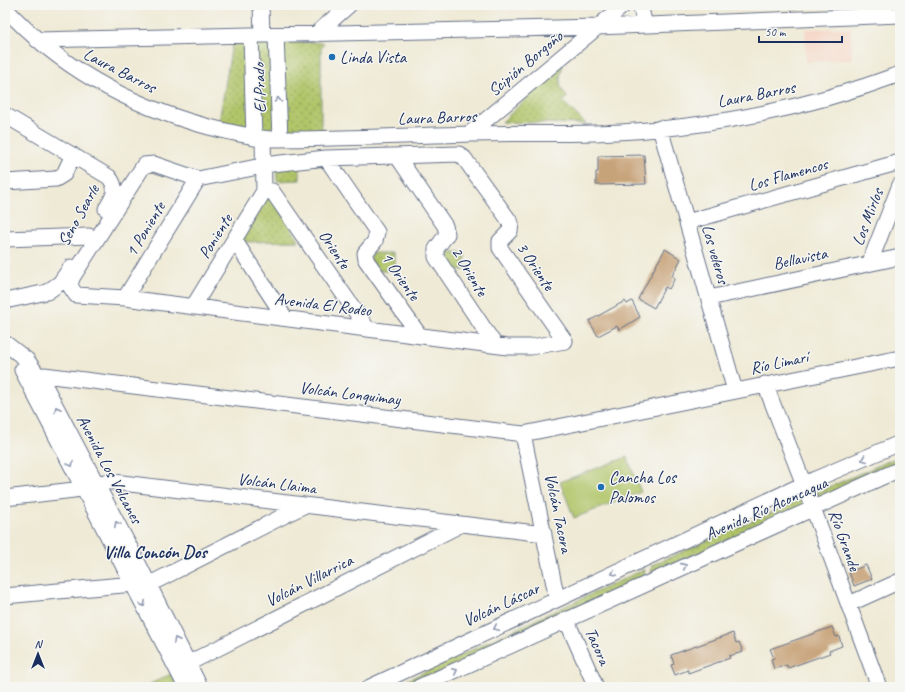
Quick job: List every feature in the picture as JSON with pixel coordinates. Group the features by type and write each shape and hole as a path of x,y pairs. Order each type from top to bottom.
{"street":[{"name":"El Prado","path":"261,5 268,191"},
{"path":"316,34 349,5"},
{"name":"Scipión Borgoño","path":"469,134 624,5"},
{"path":"640,5 645,26"},
{"name":"Laura Barros","path":"5,8 37,40 73,68 131,101 186,120 267,138 595,133 660,128 749,116 791,107 862,88 900,74"},
{"path":"37,40 645,26 900,15"},
{"name":"El Prado","path":"263,35 267,138"},
{"name":"Seno Searle","path":"5,301 40,295 54,288 64,278 114,197 115,188 109,177 6,116"},
{"name":"Los veleros","path":"660,128 735,391"},
{"name":"3 Oriente","path":"397,156 459,154 511,223 510,231 500,241 500,248 565,341"},
{"path":"5,182 56,179 64,174 73,155"},
{"path":"198,179 268,165 326,158 397,156"},
{"name":"2 Oriente","path":"397,156 446,226 446,234 436,250 436,257 495,345"},
{"name":"1 Oriente","path":"326,158 377,232 375,241 365,253 366,260 420,336"},
{"name":"Los Flamencos","path":"687,222 900,162"},
{"name":"Avenida El Rodeo","path":"198,179 154,164 144,165 72,278 70,286 76,295 125,298 495,345 531,347 565,341"},
{"name":"1 Poniente","path":"125,298 198,179"},
{"name":"Los Mirlos","path":"870,262 900,185"},
{"name":"Poniente","path":"193,307 268,191"},
{"name":"Oriente","path":"268,191 366,328"},
{"path":"5,239 89,236"},
{"path":"235,241 285,318"},
{"name":"Bellavista","path":"709,298 870,262 900,257"},
{"name":"Avenida Los Volcanes","path":"5,343 32,377 90,486 182,667 200,687"},
{"name":"Río Limarí","path":"667,406 765,384 900,358"},
{"name":"Volcán Lonquimay","path":"32,377 523,434 667,406"},
{"name":"Río Grande","path":"765,384 804,484 879,687"},
{"name":"Volcán Tacora","path":"523,434 557,599"},
{"name":"Avenida Río Aconcagua","path":"649,557 804,484 900,443"},
{"name":"Avenida Río Aconcagua","path":"566,619 900,469"},
{"name":"Volcán Llaima","path":"5,498 114,482 544,534"},
{"path":"5,596 140,584 303,506"},
{"name":"Volcán Villarrica","path":"182,667 460,525"},
{"name":"Volcán Láscar","path":"370,687 649,557"},
{"path":"849,604 900,580"},
{"path":"420,687 566,619"},
{"name":"Tacora","path":"566,619 596,687"},
{"name":"Avenida Los Volcanes","path":"182,667 186,687"}],"shaded area":[{"path":"851,28 852,60 806,62 805,29"}],"green space":[{"path":"324,43 321,48 321,126 327,132 268,134 219,122 232,44"},
{"path":"564,62 560,80 562,89 567,97 563,102 586,124 502,122"},
{"path":"300,165 300,180 277,181 276,166"},
{"path":"267,195 271,195 299,241 242,242 240,239"},
{"path":"373,253 394,253 394,271 380,271 370,260"},
{"path":"446,253 465,253 465,270 451,270 441,257"},
{"path":"900,456 900,463 651,574 652,565"},
{"name":"Cancha Los Palomos","path":"627,457 641,492 574,518 560,482"},
{"path":"645,569 644,577 408,687 392,687"},
{"path":"171,674 178,687 144,687"}],"building":[{"path":"644,155 646,184 596,185 598,156"},
{"path":"665,249 681,259 672,276 675,278 669,289 665,287 654,308 638,299"},
{"path":"625,301 627,304 632,301 640,317 619,330 617,326 598,336 589,321"},
{"path":"866,565 872,579 854,586 849,572"},
{"path":"832,627 836,637 839,636 842,646 829,651 830,653 788,668 787,665 774,669 771,659 774,658 770,649"},
{"path":"733,633 736,643 739,642 743,652 729,656 730,658 688,673 688,670 675,675 671,665 674,664 671,655"}],"place":[{"name":"Linda Vista","path":"332,57"},
{"name":"Cancha Los Palomos","path":"601,487"}],"district":[{"name":"Villa Concón Dos","path":"155,552"}]}
